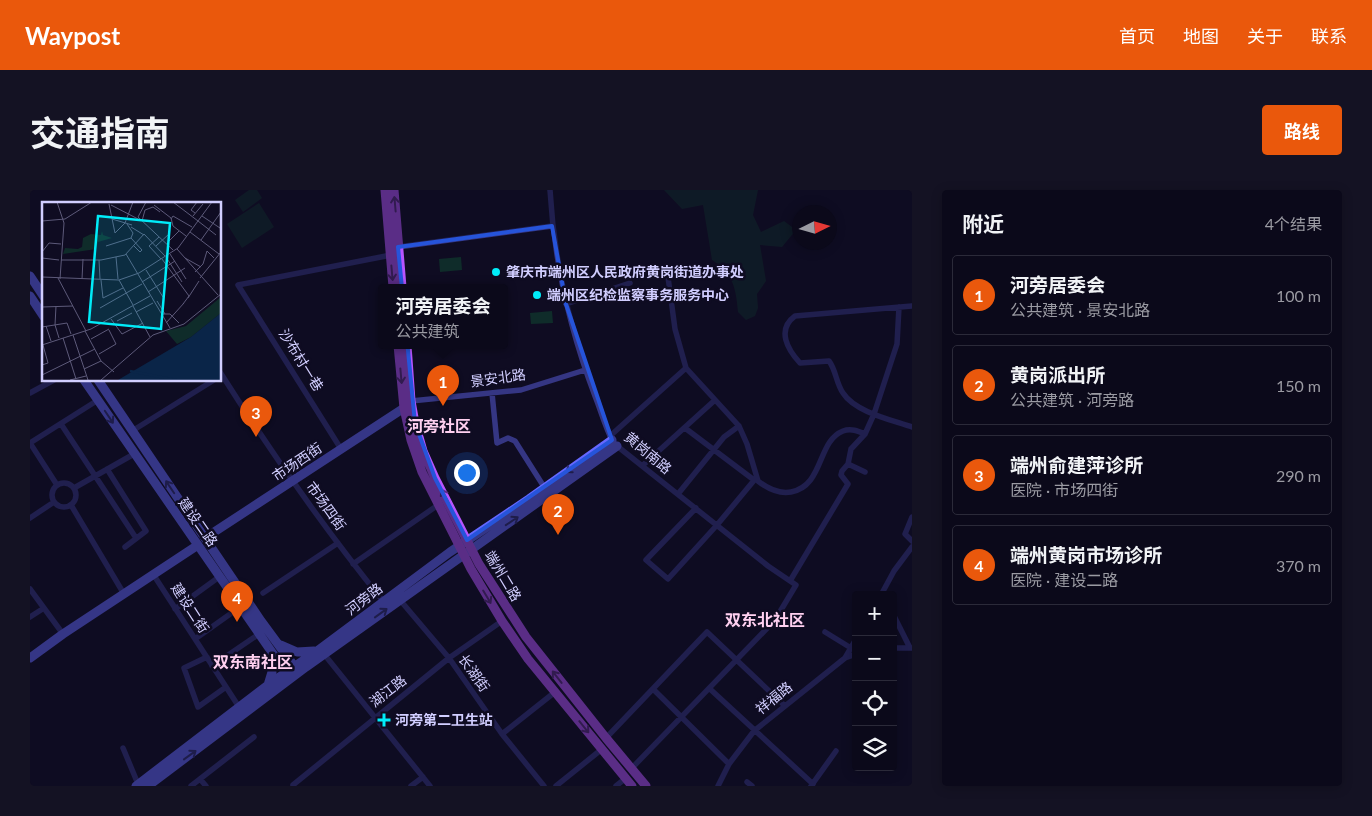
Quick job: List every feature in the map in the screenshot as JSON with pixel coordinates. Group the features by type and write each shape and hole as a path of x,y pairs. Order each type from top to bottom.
{"main road":[{"path":"385,190 393,284"},
{"path":"394,190 402,284"},
{"name":"端州二路","path":"398,349 404,408 416,456 445,519 463,542"},
{"name":"端州二路","path":"407,349 411,400 423,451 454,515 467,552 502,621 528,659 632,786"},
{"path":"445,519 454,515"},
{"name":"端州二路","path":"475,567 526,637 646,786"}],"street":[{"name":"黄岗南路","path":"550,190 552,226 566,304 585,370 613,440 642,466 768,566 790,581"},
{"path":"398,247 552,226"},
{"name":"沙布村一巷","path":"341,449 238,285 391,255"},
{"path":"30,276 42,294"},
{"path":"668,277 675,329 686,368 739,426 747,444 755,479"},
{"path":"566,304 630,283"},
{"path":"30,296 42,314"},
{"path":"912,306 795,316 788,321 786,328 786,341 790,351 800,363 829,361 843,394 853,403 874,414 912,427"},
{"path":"631,769 776,620 796,585 790,581 848,484 841,475 842,471 848,464 851,449 865,434 874,414 897,344 899,307"},
{"name":"河旁路","path":"144,785 297,669 400,600 547,492 613,440 686,368"},
{"name":"景安北路","path":"411,400 521,390 585,370"},
{"name":"市场四街","path":"221,374 293,482 353,564 383,601"},
{"path":"30,393 52,381"},
{"name":"建设二路","path":"85,381 240,607 258,627 277,642 297,669"},
{"name":"建设二路","path":"99,381 205,538 270,650 288,676"},
{"path":"132,431 212,381"},
{"path":"492,393 497,443 508,438 516,441 547,492"},
{"path":"57,485 30,443 98,400"},
{"path":"642,466 716,400"},
{"name":"市场西街","path":"205,538 404,408"},
{"path":"60,424 136,538"},
{"path":"678,494 724,437 739,426"},
{"path":"684,428 713,451 766,487 775,491 785,492 799,489 811,480 827,447 836,434 853,430 865,434"},
{"path":"74,488 134,454"},
{"path":"848,464 865,472"},
{"path":"106,469 146,531 125,546"},
{"path":"696,508 646,560 668,579 717,525 755,479"},
{"path":"57,485 68,483 74,488 77,496 72,505"},
{"path":"57,485 52,494 54,502 60,507 72,505"},
{"name":"河旁路","path":"320,653 383,601 463,542 547,492"},
{"path":"30,518 54,502"},
{"path":"72,505 124,594"},
{"path":"353,564 438,506"},
{"path":"912,517 904,534 912,541"},
{"path":"263,593 338,543"},
{"path":"30,658 153,574 198,546"},
{"path":"883,591 894,571 910,554 912,547"},
{"name":"建设二街","path":"153,574 239,707"},
{"path":"175,609 219,577"},
{"path":"30,588 63,634"},
{"name":"长湖街","path":"400,600 449,658 502,734 544,786"},
{"path":"195,639 240,607"},
{"path":"30,617 44,608"},
{"name":"湖江路","path":"293,785 449,658 502,621"},
{"path":"897,622 911,648 897,648"},
{"path":"212,666 258,627"},
{"path":"606,738 708,632 785,706"},
{"path":"825,632 851,648"},
{"path":"277,642 285,648 298,652 320,653 375,717 430,786"},
{"name":"祥福路","path":"718,786 729,764 754,731 845,658 851,648"},
{"path":"268,685 272,672 270,650"},
{"path":"845,658 852,655"},
{"path":"207,657 184,668 198,707 226,687"},
{"name":"河旁路","path":"144,785 268,685 288,676"},
{"path":"653,689 680,718 729,764"},
{"path":"710,689 812,785 836,750"},
{"path":"502,734 555,692"},
{"path":"192,786 254,737"},
{"path":"123,748 144,785"},
{"path":"556,786 602,748"},
{"path":"412,786 423,777"},
{"path":"616,786 626,778"},
{"path":"200,779 206,786"}],"highlighted area":[{"path":"552,226 566,304 612,440 467,540 435,478 415,423 398,247"}],"green space":[{"path":"249,190 257,190 262,198 243,212 235,200"},
{"path":"664,190 758,190 753,215 761,232 784,221 792,227 792,235 782,247 760,245 766,281 757,294 758,308 755,316 746,320 738,312 734,288 729,276 725,270 712,260 703,205 682,209"},
{"path":"259,203 274,227 242,248 227,224"},
{"path":"461,257 462,270 440,272 439,259"},
{"path":"552,311 553,323 531,324 530,313"}],"place":[{"name":"肇庆市端州区人民政府黄岗街道办事处","path":"496,272"},
{"name":"端州区纪检监察事务服务中心","path":"537,295"},
{"name":"河旁居委会","path":"443,406"},
{"name":"端州俞建萍诊所","path":"256,437"},
{"name":"黄岗派出所","path":"558,535"},
{"name":"端州黄岗市场诊所","path":"237,622"},
{"name":"河旁第二卫生站","path":"384,720"}],"district":[{"name":"河旁社区","path":"439,426"},
{"name":"双东北社区","path":"765,620"},
{"name":"双东南社区","path":"253,662"}]}
